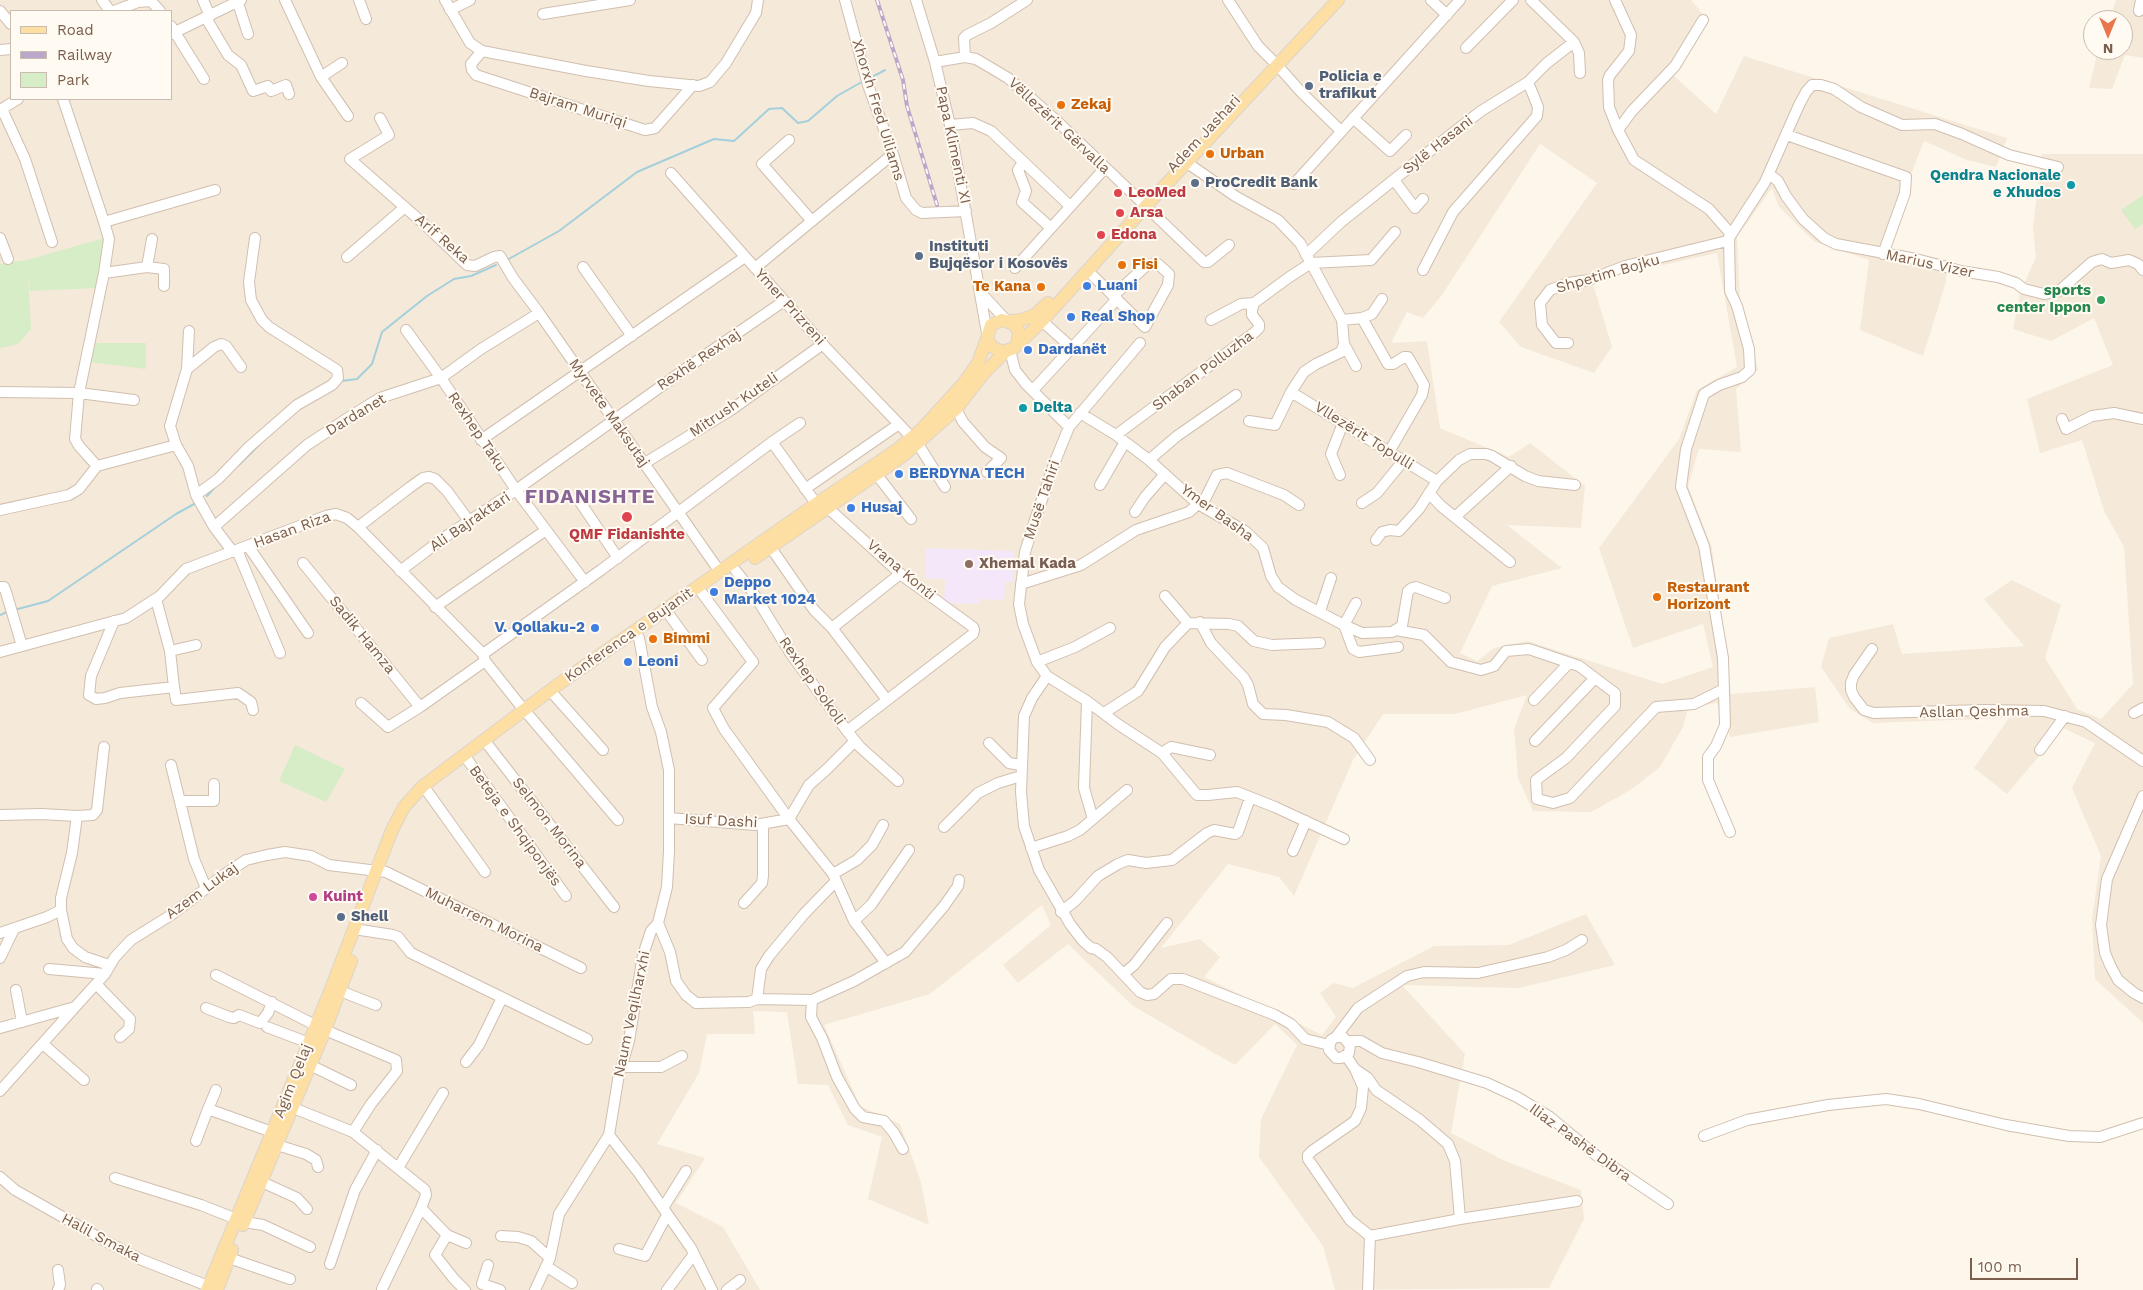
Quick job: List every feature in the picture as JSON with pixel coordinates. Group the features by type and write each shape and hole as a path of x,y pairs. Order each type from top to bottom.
{"main road":[{"name":"Adem Jashari","path":"1008,321 1029,318 1040,310 1186,162 1328,0"},
{"name":"Adem Jashari","path":"1011,349 1042,321 1088,271 1143,205 1274,62 1338,0"},
{"path":"1008,321 1019,332 1011,349 994,349 987,336 994,322 1008,321"},
{"name":"Konferenca e Bujanit","path":"820,506 877,475 915,441 963,384 978,363 987,336"},
{"name":"Konferenca e Bujanit","path":"382,871 392,830 404,807 423,786 636,635 670,616 736,571 768,544 820,506 915,441 956,409 984,373 1011,349"},
{"name":"Konferenca e Bujanit","path":"526,712 554,695 720,572 768,544"},
{"name":"Konferenca e Bujanit","path":"382,871 404,824 428,791 466,757"},
{"name":"Agim Qelaj","path":"211,1289 240,1220 272,1132 310,1065 321,1027 382,871"},
{"name":"Agim Qelaj","path":"330,1003 340,991 359,929"},
{"name":"Agim Qelaj","path":"211,1289 229,1258 240,1220 262,1182 277,1145 309,1043 321,1027"}],"street":[{"path":"203,0 208,17 228,55 241,65 253,91 268,86 271,91 286,85 289,94"},
{"path":"285,0 321,77 348,116"},
{"path":"359,0 366,19"},
{"path":"445,0 470,43 482,51"},
{"path":"450,10 470,0"},
{"path":"543,14 630,0"},
{"name":"Bajram Muriqi","path":"693,85 655,128 645,130 476,75 472,70 471,64 482,51 604,74 693,85 699,86 710,82 726,63 756,13 758,0"},
{"name":"Xhorxh Fred Uiliams","path":"845,0 868,85 893,154 906,198 916,210 922,213 966,211"},
{"name":"Papa Klimenti XI","path":"916,0 935,62 950,126 981,292 987,336"},
{"path":"935,62 964,57 964,38 967,35 991,23 1027,0"},
{"path":"1228,0 1258,46 1341,132"},
{"path":"1431,0 1447,15"},
{"path":"1294,184 1460,0"},
{"path":"1466,48 1513,0"},
{"path":"1531,0 1574,42 1579,53 1580,73"},
{"path":"1615,0 1631,35 1629,51 1608,80 1609,107 1618,130 1634,160 1709,210 1730,236"},
{"path":"2139,11 2140,0"},
{"path":"117,10 138,2 152,1"},
{"path":"204,79 173,31 208,17 238,1 248,34"},
{"path":"0,11 10,23"},
{"path":"1618,130 1632,111 1675,66 1703,20"},
{"name":"Sylë Hasani","path":"1308,259 1342,222 1481,111 1528,82 1574,42"},
{"name":"Vëllezërit Gërvalla","path":"964,57 976,59 1008,78 1057,121 1204,262 1208,262 1229,245"},
{"path":"321,77 342,63"},
{"path":"1423,270 1453,212 1537,116 1538,107 1528,82"},
{"path":"1730,832 1708,780 1708,757 1716,746 1725,725 1723,658 1704,546 1681,487 1686,449 1704,394 1719,385 1742,378 1750,370 1749,349 1737,306 1730,291 1730,236 1769,174 1806,92 1812,85 1822,85 1834,89 1861,107 1902,125 1934,124 2009,155 2058,167"},
{"path":"16,100 1,109 25,159 52,242"},
{"path":"62,100 104,222 108,239 104,273 79,393 75,439 78,446 97,466"},
{"name":"Arif Reka","path":"380,118 389,135 350,159 467,265 474,266 500,256 512,278 539,313"},
{"path":"1353,118 1390,151 1406,135"},
{"path":"950,126 973,123 991,131 1070,206"},
{"path":"1787,135 1906,177 1905,193 1883,254"},
{"path":"789,140 762,164 812,221"},
{"path":"755,268 893,154"},
{"path":"1023,162 1018,170 1026,191 1022,202 1051,228"},
{"path":"1186,162 1235,196 1278,220 1300,243 1342,320 1344,344 1356,366"},
{"path":"1015,268 1105,168"},
{"name":"Ymer Prizreni","path":"671,173 823,344 915,441 945,487"},
{"name":"Marius Vizer","path":"1769,174 1778,181 1786,196 1803,219 1824,238 1836,244 1961,271 1998,277 2016,283 2024,289 2044,294 2059,291 2092,262 2102,258 2111,263 2129,260 2140,267"},
{"path":"1394,180 1415,208 1423,199"},
{"path":"104,222 215,190"},
{"name":"Arif Reka","path":"347,257 405,207"},
{"path":"1211,320 1241,304 1254,304 1308,259 1371,260 1395,232"},
{"name":"Shpetim Bojku","path":"1568,342 1556,342 1542,325 1540,304 1554,287 1589,280 1625,266 1718,245 1727,241 1730,236"},
{"path":"0,238 8,259"},
{"path":"196,495 218,479 249,447 297,405 332,385 338,378 337,370 269,327 262,320 251,300 249,282 255,238"},
{"path":"147,267 152,239"},
{"path":"481,440 745,257"},
{"path":"1033,390 1115,297 1147,265 1158,264 1169,274 1168,285 1145,327 1115,297 1088,271"},
{"path":"104,273 147,267 164,269 164,286"},
{"path":"583,267 632,336"},
{"path":"981,292 1008,321"},
{"path":"1342,320 1362,318 1372,314 1382,299"},
{"name":"Rexhë Rexhaj","path":"614,420 784,301"},
{"name":"Shaban Polluzha","path":"1116,435 1259,328 1259,324 1252,315 1254,304"},
{"name":"Myrvete Maksutaj","path":"539,313 680,512 720,572"},
{"name":"Dardanet","path":"214,527 307,445 354,414 380,398 441,378 481,349 539,313"},
{"path":"1362,318 1388,364 1393,364 1404,357 1408,357 1424,385 1422,395 1389,452"},
{"path":"1042,321 1072,348"},
{"name":"Rexhep Taku","path":"406,330 441,378 516,490 584,582"},
{"path":"189,331 187,369 170,426 176,445 188,466 196,495 214,527 235,551 280,653"},
{"path":"1011,349 1015,370 1069,427 1128,360 1140,343"},
{"path":"187,369 214,347 221,344 226,346 241,367"},
{"name":"Mitrush Kuteli","path":"645,463 731,410 823,344"},
{"path":"1249,421 1275,425 1291,392 1304,372 1341,352 1344,344"},
{"path":"0,392 79,393 134,400"},
{"name":"Vllezërit Topulli","path":"1291,392 1437,481"},
{"path":"1149,460 1177,436 1236,395"},
{"path":"956,409 963,422 985,447 1001,458 987,472"},
{"name":"Ymer Basha","path":"1080,413 1116,435 1149,460 1200,504 1245,531 1263,548 1270,576 1278,587 1296,600 1320,610 1362,633 1392,632 1396,630 1424,635 1452,662 1481,670 1494,666 1506,651 1529,650 1579,666 1615,693 1615,706 1566,758 1536,780 1537,799 1553,803 1570,798 1656,707 1694,704 1724,689"},
{"path":"2062,419 2066,430 2092,416 2114,413 2143,419"},
{"name":"Ali Bajraktari","path":"400,571 614,420"},
{"path":"361,703 388,727 420,708 584,582 800,423"},
{"path":"1340,475 1332,454 1343,423"},
{"path":"805,489 898,424"},
{"name":"Musë Tahiri","path":"1069,427 1054,464 1025,552 1019,604 1023,624 1037,662 1047,676 1162,753 1197,795 1208,796 1237,792 1275,806 1344,840"},
{"path":"772,442 805,489 820,506"},
{"path":"1100,485 1125,442"},
{"path":"0,510 69,495 79,489 97,466 176,445"},
{"path":"1376,540 1382,532 1390,530 1399,531 1411,519 1437,481 1459,460 1470,454 1486,454 1525,476 1538,481 1575,485"},
{"path":"1362,503 1377,493 1404,460"},
{"path":"1455,517 1510,466"},
{"path":"1021,584 1081,565 1136,530 1190,512 1200,504 1217,475 1227,473 1284,495 1299,505"},
{"path":"1135,512 1165,474"},
{"path":"877,475 911,519"},
{"path":"358,527 423,478 429,477 447,491 469,521"},
{"path":"1429,493 1441,506 1510,562"},
{"path":"580,502 618,558"},
{"name":"Vrana Konti","path":"820,506 900,574 973,627 973,634 888,700"},
{"name":"Hasan Riza","path":"0,652 114,621 136,612 156,599 186,569 326,516 336,514 347,518 358,527 484,658 526,712 618,820"},
{"path":"435,607 546,530"},
{"path":"768,544 814,610 832,628 888,700 847,731"},
{"path":"248,546 308,633"},
{"name":"Sadik Hamza","path":"303,563 420,708"},
{"name":"Rexhep Sokoli","path":"736,571 752,591 796,661 847,731 898,782"},
{"path":"832,628 900,574"},
{"path":"1320,610 1331,578"},
{"path":"0,587 4,588 22,646"},
{"path":"1396,630 1402,626 1408,591 1412,588 1416,587 1445,598"},
{"path":"702,593 753,662 713,708 724,729 789,819 835,878 854,921 886,963"},
{"path":"1165,596 1188,623"},
{"path":"156,599 170,651 176,700 238,693 251,702 253,710"},
{"path":"1356,603 1344,624 1353,650 1398,647"},
{"path":"670,616 702,660"},
{"path":"114,621 91,676 89,695 96,699 120,693 174,687"},
{"path":"1200,622 1211,643 1244,678 1253,704 1263,714 1286,715 1328,722 1354,738 1370,760"},
{"path":"1104,714 1138,691 1165,647 1188,623 1200,622 1234,625 1245,631 1254,641 1272,645 1320,643"},
{"path":"1037,662 1075,647 1110,628"},
{"name":"Naum Veqilharxhi","path":"609,1135 621,1067 630,1041 643,955 651,931 658,923 667,887 670,770 661,732 652,708 636,635"},
{"path":"170,651 196,645"},
{"name":"Asllan Qeshma","path":"1872,649 1854,675 1850,690 1857,704 1864,710 1874,714 1984,710 2044,711 2086,722 2143,761"},
{"path":"1534,700 1569,663"},
{"path":"1047,676 1032,698 1024,716 1021,770 1024,826 1039,870 1061,912 1083,941 1107,957 1131,985 1147,995 1154,994 1171,979 1183,979 1275,1015 1292,1024 1305,1039 1329,1045"},
{"path":"1534,741 1595,678"},
{"path":"554,695 603,750"},
{"path":"1087,701 1084,788 1093,819"},
{"path":"2040,750 2065,716"},
{"path":"789,819 809,785 855,741"},
{"name":"Selmon Morina","path":"486,742 614,907"},
{"path":"989,743 1009,763 1021,770"},
{"path":"0,815 41,814 77,816 93,814 97,810 104,747"},
{"path":"1162,753 1172,747 1210,756"},
{"name":"Beteja e Shqiponjës","path":"466,757 566,896"},
{"path":"171,765 194,859 206,888"},
{"path":"944,827 978,793 1021,770"},
{"path":"180,800 214,800 214,784"},
{"path":"1031,848 1068,836 1093,819 1127,790"},
{"path":"428,791 485,872"},
{"path":"2143,796 2107,879 2101,925 2105,953 2118,980 2143,998"},
{"path":"1061,912 1076,901 1098,876 1118,864 1128,860 1146,863 1172,860 1207,833 1214,830 1235,834 1238,832 1250,798"},
{"path":"77,816 72,853 61,898 61,910 67,939 73,948 107,969"},
{"name":"Isuf Dashi","path":"670,818 737,824 763,824 789,819"},
{"path":"1293,851 1306,821"},
{"path":"744,903 762,882 763,824"},
{"path":"757,999 761,969 769,956 835,878 872,845 884,825"},
{"path":"854,921 871,905 909,850"},
{"name":"Azem Lukaj","path":"0,1091 96,984 131,940 172,915 246,860 285,852 311,856 329,864 382,871"},
{"name":"Muharrem Morina","path":"382,871 581,968"},
{"path":"658,923 670,952 676,981 691,1000 696,1003 749,1002 757,999 812,1000 854,981 904,952 958,886 959,880"},
{"path":"0,933 61,910"},
{"path":"1123,974 1134,966 1167,923"},
{"path":"0,958 14,929"},
{"path":"359,929 383,932 398,937 411,953 587,1039"},
{"path":"1349,1041 1350,1049 1346,1056 1336,1058 1331,1055 1329,1045 1331,1040 1336,1037 1358,1008 1407,976 1424,972 1485,972 1548,958 1582,940"},
{"path":"49,969 107,969"},
{"path":"216,975 321,1027 396,1060 397,1071 371,1104 353,1132"},
{"path":"96,984 130,1019 129,1029 120,1037"},
{"path":"16,990 22,1022"},
{"path":"340,991 376,1005"},
{"path":"466,1062 478,1045 502,998"},
{"path":"812,1000 812,1017 837,1077 855,1109 863,1117 884,1121 894,1133 903,1149"},
{"path":"206,1008 230,1017 234,1018 239,1015 260,1023 268,1014 272,1002"},
{"path":"0,1028 76,1006"},
{"path":"267,1027 309,1043"},
{"name":"Iliaz Pashë Dibra","path":"1336,1037 1343,1037 1349,1041 1361,1041 1382,1053 1468,1077 1517,1097 1550,1117 1596,1156 1668,1204"},
{"path":"43,1044 84,1080"},
{"path":"621,1067 661,1067 682,1056"},
{"path":"1346,1056 1355,1069 1363,1087 1361,1108 1355,1121 1312,1151 1308,1155 1308,1159 1350,1220 1370,1236 1460,1219 1577,1201"},
{"path":"310,1065 351,1084"},
{"path":"1355,1069 1368,1078 1376,1090 1420,1120 1448,1144 1455,1161 1460,1219"},
{"path":"196,1141 216,1090"},
{"path":"398,1168 443,1093"},
{"path":"1704,1136 1747,1120 1828,1105 1886,1099 1920,1104 2006,1125 2068,1136 2100,1137 2143,1123"},
{"path":"288,1105 353,1132 426,1190 421,1208 382,1289"},
{"path":"208,1109 272,1132"},
{"path":"538,1289 548,1262 559,1214 609,1135 638,1172 694,1254 712,1290"},
{"path":"277,1145 306,1154 316,1160 318,1167"},
{"path":"330,1264 355,1190 377,1150"},
{"path":"619,1249 644,1256 686,1171"},
{"name":"Halil Smaka","path":"0,1177 15,1190 63,1219 142,1260 211,1289"},
{"path":"115,1178 201,1205 240,1220 263,1225 310,1247"},
{"path":"262,1182 297,1198 306,1209"},
{"path":"421,1208 447,1235 466,1243"},
{"path":"447,1235 435,1256 454,1280 467,1290 482,1284 500,1290"},
{"path":"501,1236 518,1237 530,1242 548,1262 572,1283"},
{"path":"1368,1290 1370,1236"},
{"path":"667,1290 694,1254"},
{"path":"229,1258 290,1279"},
{"path":"482,1284 488,1265"},
{"path":"58,1270 60,1285 58,1290"},
{"path":"728,1290 740,1280"}],"shaded area":[{"path":"0,0 1691,0 1708,20 1674,76 1716,114 1744,56 2007,138 1996,167 1967,160 1924,141 1883,246 1947,260 1946,282 1923,356 1860,330 1869,260 1815,242 1779,207 1772,188 1737,237 1740,299 1758,370 1736,389 1741,452 1699,449 1688,486 1712,548 1731,694 1815,687 1819,722 1730,737 1717,703 1688,708 1683,727 1660,767 1632,789 1591,812 1533,811 1518,778 1514,729 1527,695 1455,714 1383,714 1353,760 1294,896 1279,877 1228,864 1161,948 1200,939 1220,957 1204,977 1322,1035 1336,1017 1320,993 1334,983 1353,988 1434,946 1509,945 1586,914 1615,965 1519,988 1402,985 1465,1054 1451,1133 1505,1161 1581,1190 1584,1219 1549,1288 1335,1290 1323,1246 1259,1157 1261,1119 1297,1045 1275,1024 1235,1065 1133,1006 1068,944 1018,983 1003,965 1051,925 1042,905 930,994 824,1025 860,1106 900,1124 921,1182 929,1225 868,1199 882,1137 848,1125 828,1085 798,1084 787,1012 753,1011 755,1034 707,1034 699,1073 657,1144 705,1158 676,1203 723,1227 760,1290 0,1290","holes":["1540,144 1597,183 1499,322 1521,347 1594,373 1612,347 1592,281 1717,253 1737,367 1697,390 1679,439 1599,548 1633,648 1703,624 1713,667 1662,684 1527,641 1494,648 1477,661 1460,653 1492,586 1562,568 1507,525 1581,528 1585,486 1530,443 1509,457 1440,428 1427,341 1391,343 1407,312 1423,318 1442,295"]},
{"path":"2116,0 2143,0 2143,58 2133,56 2133,10 2112,10"},
{"path":"2096,60 2123,60 2112,89 2089,88"},
{"path":"2042,154 2143,154 2143,1023 2095,979 2092,919 2101,856 2072,788 2095,743 2063,728 2007,794 1974,768 2009,718 1873,723 1850,709 1821,667 1829,638 1893,624 1902,654 2024,646 1984,599 2012,580 2061,605 2045,658 2077,709 2101,719 2133,684 2124,547 2104,511 2082,440 2040,453 2027,399 2113,365 2094,318 2051,341 2013,329 2020,293 2036,257 2033,227"},
{"name":"Xhemal Kada","path":"925,548 1014,551 1013,582 1005,582 1004,600 980,599 979,604 944,603 945,579 925,578"}],"green space":[{"path":"2143,195 2143,224 2135,229 2121,210"},
{"path":"104,238 96,288 30,291 28,275 31,329 18,344 0,348 0,264 27,260"},
{"path":"94,343 146,343 146,369 89,362"},
{"path":"295,745 345,769 326,802 279,781"}],"waterway":[{"path":"872,77 885,70"},
{"path":"507,260 559,231 637,172 714,139 734,141 769,109 782,108 798,123 808,121 837,96 860,83"},
{"path":"341,381 357,379 372,364 382,332 427,296 454,279 471,276 496,265"},
{"path":"239,465 262,442"},
{"path":"207,496 217,485"},
{"path":"14,610 48,601 176,514 196,503"},
{"path":"0,615 7,612"}],"railway":[{"path":"877,0 903,80 907,106 937,205"}],"place":[{"name":"Policia e trafikut","path":"1309,86"},
{"name":"Zekaj","path":"1061,105"},
{"name":"Urban","path":"1210,154"},
{"name":"ProCredit Bank","path":"1195,183"},
{"name":"Qendra Nacionale e Xhudos","path":"2071,185"},
{"name":"LeoMed","path":"1118,193"},
{"name":"Arsa","path":"1120,213"},
{"name":"Edona","path":"1101,235"},
{"name":"Instituti Bujqësor i Kosovës","path":"919,256"},
{"name":"Fisi","path":"1122,265"},
{"name":"Luani","path":"1087,286"},
{"name":"Te Kana","path":"1041,287"},
{"name":"sports center Ippon","path":"2101,300"},
{"name":"Real Shop","path":"1071,317"},
{"name":"Dardanët","path":"1028,350"},
{"name":"Delta","path":"1023,408"},
{"name":"BERDYNA TECH","path":"899,474"},
{"name":"Husaj","path":"851,508"},
{"name":"QMF Fidanishte","path":"627,517"},
{"name":"Xhemal Kada","path":"969,564"},
{"name":"Deppo Market 1024","path":"714,592"},
{"name":"Restaurant Horizont","path":"1657,597"},
{"name":"V. Qollaku-2","path":"595,628"},
{"name":"Bimmi","path":"653,639"},
{"name":"Leoni","path":"628,662"},
{"name":"Kuint","path":"313,897"},
{"name":"Shell","path":"341,917"}],"district":[{"name":"FIDANISHTE","path":"590,497"}]}
